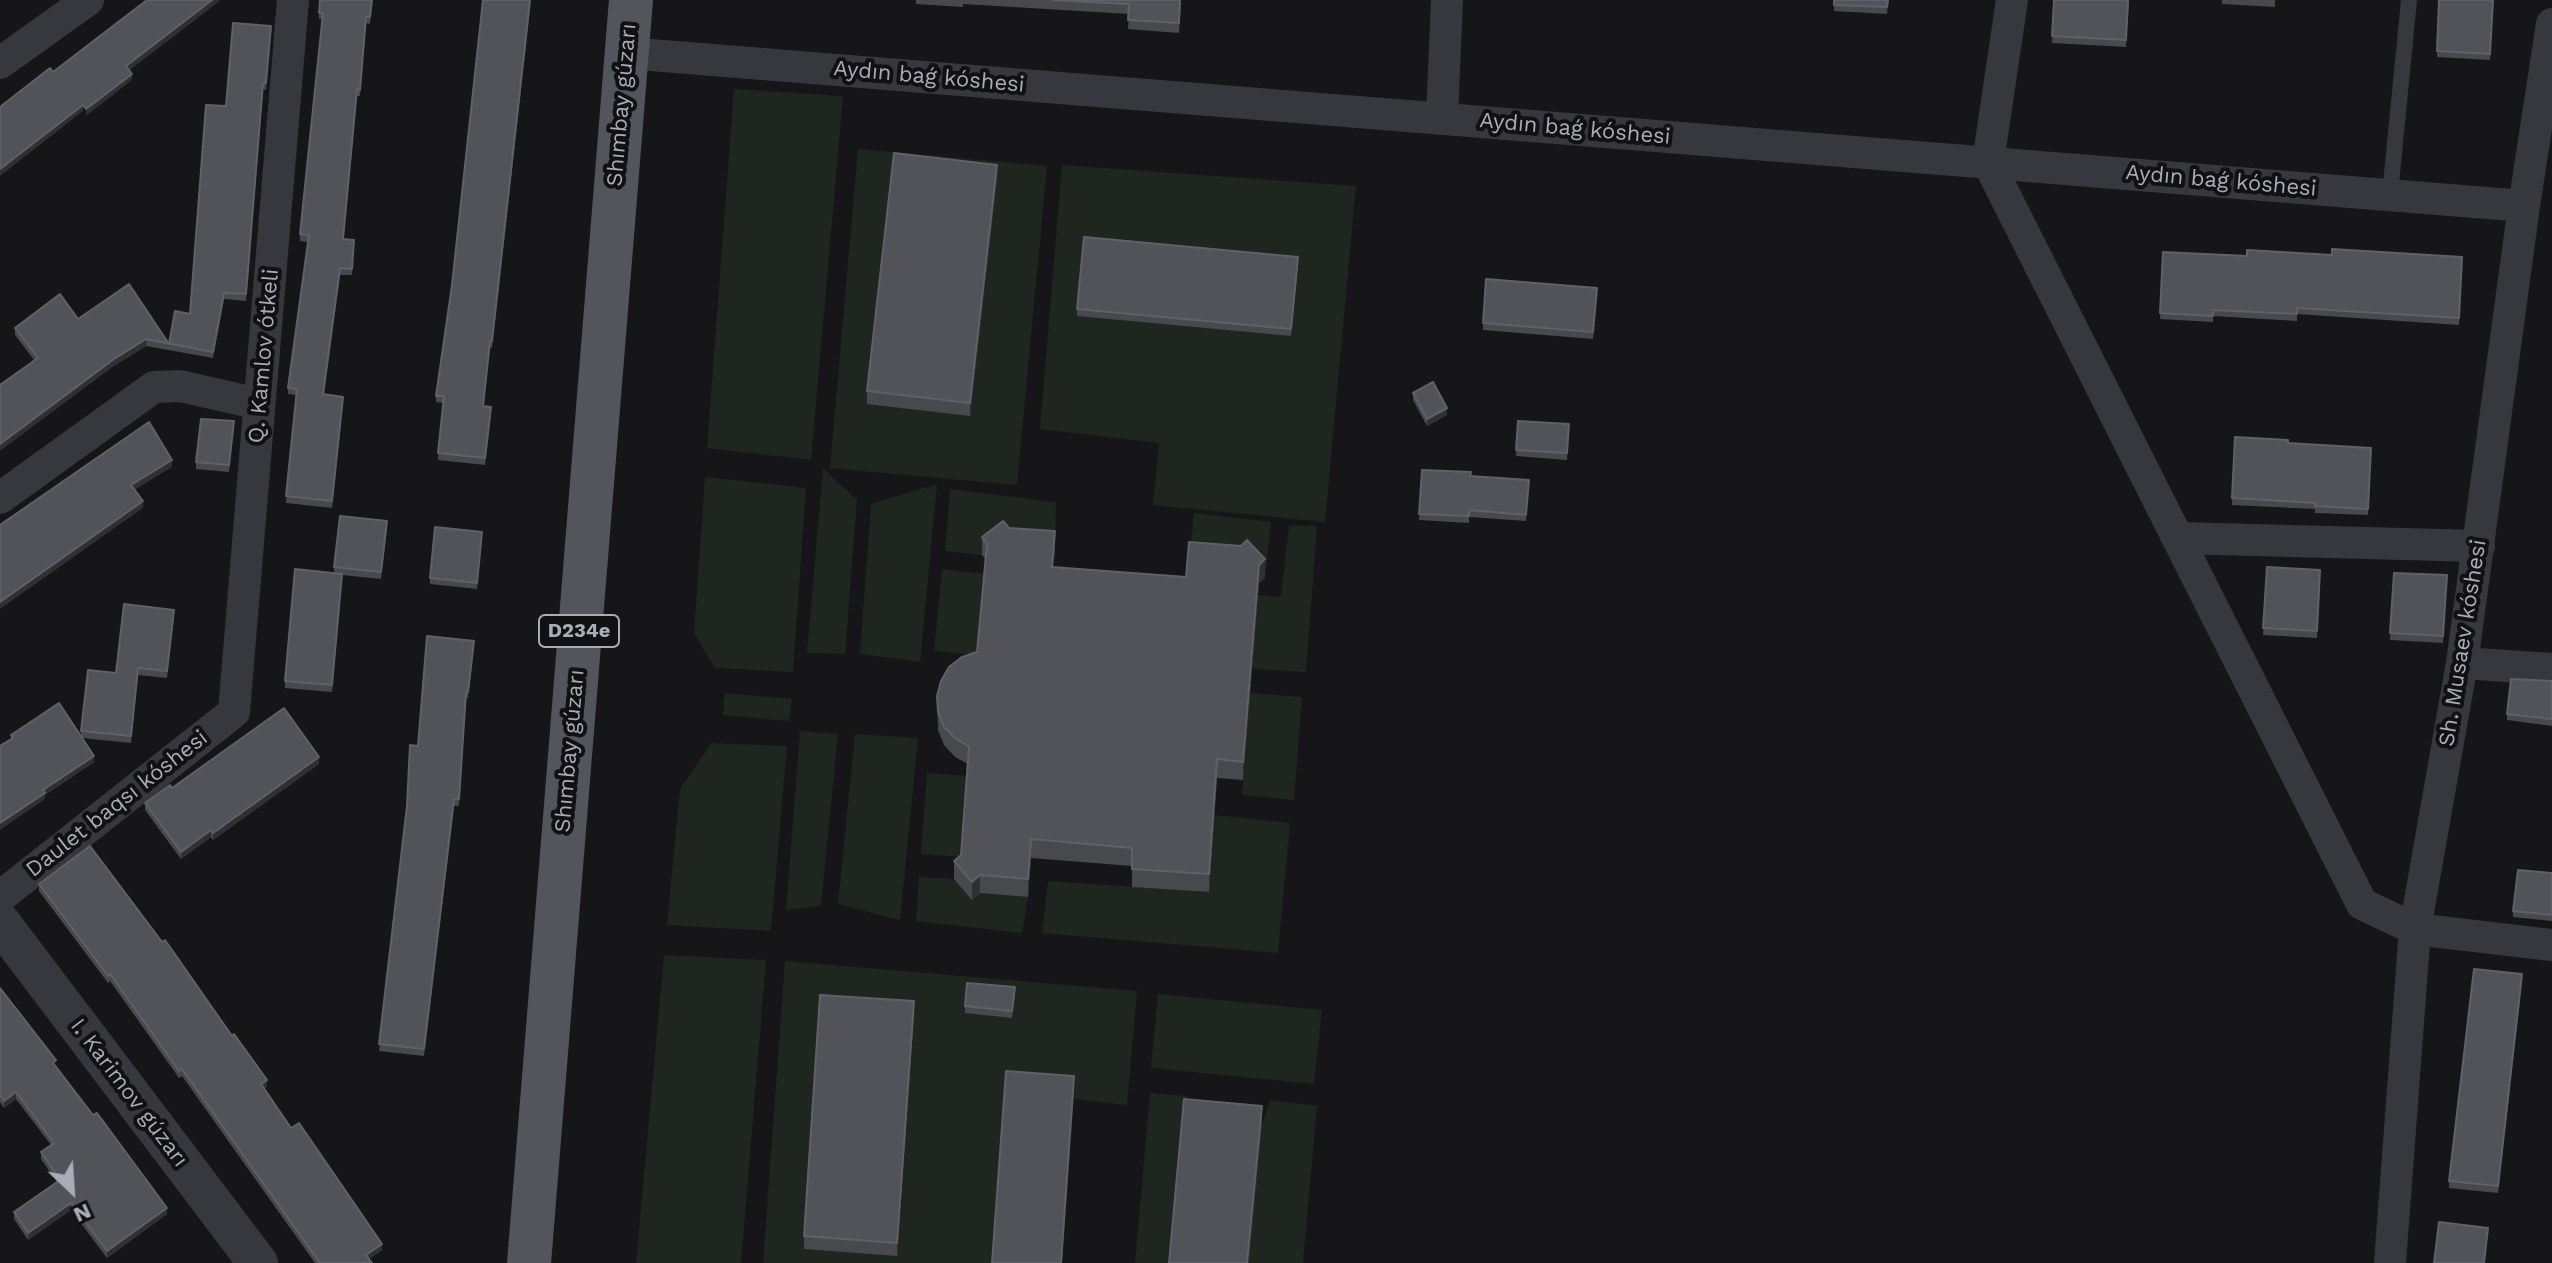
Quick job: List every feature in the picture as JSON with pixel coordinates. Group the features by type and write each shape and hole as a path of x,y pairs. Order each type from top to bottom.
{"main road":[{"name":"Shımbay gúzarı","path":"529,1263 631,0"}],"street":[{"path":"0,63 88,0"},
{"name":"Q. Kamlov ótkeli","path":"234,712 293,0"},
{"path":"1442,118 1447,0"},
{"path":"2012,0 1988,162 2362,904 2415,929 2552,945"},
{"name":"Sh. Musaev kóshesi","path":"2390,1263 2415,929 2462,663 2552,24"},
{"name":"Aydın baǵ kóshesi","path":"626,53 2524,206"},
{"path":"0,498 154,387 180,386 259,404"},
{"path":"2178,538 2479,546"},
{"path":"2462,663 2552,669"},
{"name":"Daulet baqsı kóshesi","path":"0,897 234,712"},
{"name":"I. Karimov gúzarı","path":"0,922 258,1263"}],"lane":[{"path":"2390,194 2409,0"}],"shaded area":[{"path":"734,89 843,96 811,460 707,448"},
{"path":"858,149 1047,166 1017,485 830,468"},
{"path":"1062,165 1356,186 1325,522 1153,505 1159,443 1040,429"},
{"path":"823,468 857,500 845,654 807,653"},
{"path":"705,477 806,488 793,672 715,668 694,633"},
{"path":"937,484 920,662 860,654 871,504"},
{"path":"950,489 1056,502 1055,550 1003,539 982,555 945,551"},
{"path":"1194,513 1271,522 1265,578 1247,559 1189,561"},
{"path":"1289,525 1317,526 1306,672 1252,669 1258,595 1281,597"},
{"path":"942,569 986,574 978,655 934,651"},
{"path":"725,693 792,699 789,721 723,715"},
{"path":"1250,693 1302,697 1294,800 1242,795"},
{"path":"800,731 838,734 821,906 786,910"},
{"path":"855,734 918,738 900,920 838,904"},
{"path":"711,743 787,746 771,931 667,925 680,789"},
{"path":"927,773 968,776 962,857 921,854"},
{"path":"1214,815 1290,823 1278,953 1042,933 1048,881 1208,892"},
{"path":"919,877 955,879 980,893 1028,897 1022,933 916,921"},
{"path":"664,955 766,960 741,1263 636,1263"},
{"path":"785,961 1137,991 1127,1105 1009,1091 994,1263 763,1263"},
{"path":"1158,994 1322,1010 1314,1084 1151,1068"},
{"path":"1150,1093 1188,1096 1184,1118 1262,1125 1270,1100 1317,1106 1303,1263 1135,1263"}],"building":[{"path":"147,0 212,0 126,66 132,74 86,109 83,105 0,169 0,107 50,68 53,72"},
{"path":"320,0 372,0 370,17 366,17 360,90 357,89 343,239 354,240 352,269 340,268 323,394 343,397 332,501 286,496 297,389 288,388 309,235 300,234 323,13 319,13"},
{"path":"483,0 530,0 483,406 491,407 485,458 438,453 444,396 436,396 452,285"},
{"path":"1052,0 1180,0 1179,23 1128,20 1129,4"},
{"path":"1834,0 1888,0 1887,7 1834,5"},
{"path":"2054,0 2128,0 2126,40 2052,36"},
{"path":"2439,0 2493,0 2490,54 2437,51"},
{"path":"233,23 271,26 266,83 263,83 246,294 224,293 213,352 169,343 175,311 190,314 206,105 226,106"},
{"path":"894,153 997,165 970,403 867,391"},
{"path":"1084,237 1298,257 1291,329 1077,309"},
{"path":"2332,249 2462,257 2459,318 2297,308 2297,314 2213,310 2213,316 2160,313 2163,252 2247,256 2247,250 2332,255"},
{"path":"1486,279 1597,288 1593,332 1483,323"},
{"path":"129,284 169,343 146,339 114,359 0,444 0,385 38,358 15,328 60,294 78,319"},
{"path":"1433,382 1447,408 1427,419 1413,393"},
{"path":"201,419 234,421 229,465 196,462"},
{"path":"1518,421 1569,424 1567,453 1516,450"},
{"path":"149,422 172,460 131,485 143,501 0,602 0,525"},
{"path":"2235,437 2371,448 2368,509 2232,498"},
{"path":"1422,470 1471,472 1470,476 1529,480 1526,515 1469,510 1469,516 1419,514"},
{"path":"340,516 387,521 381,572 334,567"},
{"path":"1003,521 1009,528 1055,531 1052,567 1186,577 1189,542 1241,546 1247,540 1265,559 1259,565 1243,762 1217,759 1209,874 1132,869 1132,848 1031,839 1028,879 980,875 972,882 954,861 961,855 969,747 944,727 938,712 937,696 949,667 962,657 977,652 987,544 982,537"},
{"path":"435,527 482,532 477,583 430,578"},
{"path":"2267,567 2320,570 2317,631 2263,628"},
{"path":"295,569 342,574 332,685 285,681"},
{"path":"2394,573 2447,575 2443,636 2390,633"},
{"path":"124,604 174,610 167,671 138,668 131,736 81,731 88,670 116,673"},
{"path":"427,636 474,641 466,692 459,799 454,799 424,1049 379,1044 407,806 410,745 418,746"},
{"path":"2511,679 2552,681 2552,719 2507,714"},
{"path":"59,703 94,756 0,823 0,746 13,738 11,735"},
{"path":"284,708 319,757 213,833 211,830 181,852 145,803 170,785 172,788"},
{"path":"90,846 162,942 165,940 232,1036 234,1034 267,1080 261,1084 291,1128 299,1123 382,1244 366,1255 372,1263 320,1263 182,1069 179,1071 110,974 108,976 39,884"},
{"path":"2518,870 2552,873 2552,915 2513,911"},
{"path":"2474,969 2522,974 2498,1186 2449,1181"},
{"path":"967,983 1015,987 1012,1011 965,1006"},
{"path":"0,988 56,1060 53,1063 93,1115 97,1113 167,1208 107,1251 71,1203 28,1233 14,1212 60,1180 41,1152 54,1143 16,1092 4,1101 0,1095"},
{"path":"820,995 914,1001 897,1243 804,1236"},
{"path":"1006,1071 1074,1076 1061,1263 992,1263"},
{"path":"1184,1099 1262,1106 1247,1263 1169,1263"},
{"path":"2439,1222 2488,1228 2484,1263 2434,1263"}]}
